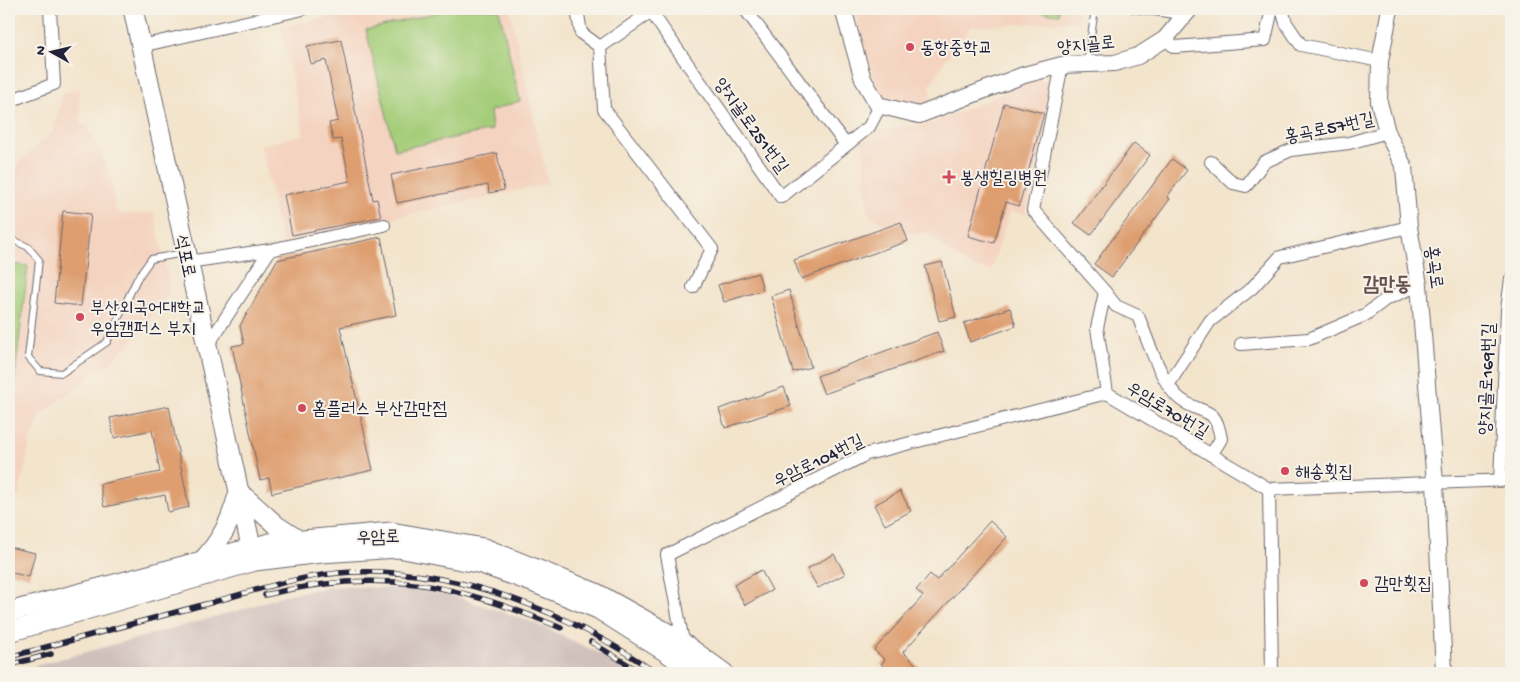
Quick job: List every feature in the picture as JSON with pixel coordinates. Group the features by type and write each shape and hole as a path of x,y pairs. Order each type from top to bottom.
{"main road":[{"name":"석포로","path":"132,9 253,555"},
{"path":"202,561 216,546 230,523 239,492 277,526 300,541"},
{"name":"우암로","path":"9,632 253,555 270,543 390,532 484,548 596,593 683,642 724,673"},
{"name":"우암로","path":"9,612 202,561 253,555 398,548 482,564 598,609 669,654 695,673"}],"street":[{"path":"9,101 54,84 50,9"},
{"path":"141,46 303,9"},
{"path":"577,9 581,33 600,47 604,110 712,249 693,287"},
{"path":"744,9 846,145"},
{"path":"843,9 863,79 878,106 880,106"},
{"path":"1166,40 1175,47 1265,40 1272,9"},
{"path":"1282,9 1286,23 1301,45 1380,61"},
{"name":"홍곡로","path":"1390,9 1380,61 1379,102 1387,132 1404,167 1409,228 1419,285 1435,483 1444,673"},
{"name":"양지골로251번길","path":"600,47 651,10 782,197 869,127 880,106"},
{"name":"양지골로","path":"880,106 919,115 1024,76 1062,65 1115,63 1138,56 1166,40 1187,13"},
{"path":"1062,65 1033,210 1116,306 1138,316 1168,385"},
{"name":"홍곡로57번길","path":"1211,162 1233,183 1246,186 1264,162 1291,150 1349,143 1387,132"},
{"path":"186,257 270,250 384,224"},
{"path":"1168,385 1210,321 1252,288 1280,257 1409,228"},
{"path":"206,348 270,250"},
{"name":"양지골로169번길","path":"1506,480 1506,310 1511,279"},
{"path":"1241,344 1309,339 1365,315 1386,299 1419,285"},
{"name":"우암로70번길","path":"1105,292 1097,328 1108,393 1269,489"},
{"name":"우암로70번길","path":"1168,385 1180,398 1210,413 1218,422 1221,439 1211,455"},
{"name":"우암로104번길","path":"683,642 667,555 867,454 1108,393"},
{"path":"1272,673 1269,489 1506,480"}],"lane":[{"path":"1087,65 1095,9"},
{"path":"1132,9 1187,13"},
{"path":"9,238 28,247 39,260 28,357 40,371 47,372 62,373 106,342 137,279 151,260 186,257"}],"shaded area":[{"path":"365,9 510,9 548,184 282,242 261,145 304,135 281,27"},
{"name":"동항중학교","path":"854,9 1079,9 1077,21 970,27 945,61 930,86 932,104 920,109 878,94"},
{"name":"봉생힐링병원","path":"1039,78 1049,85 1041,143 1025,214 1010,211 991,270 974,268 949,252 929,233 906,233 885,226 868,213 862,133 934,123"},
{"name":"부산외국어대학교 우암캠퍼스 부지","path":"79,88 81,125 87,124 112,178 115,210 122,214 154,213 168,276 169,293 132,341 101,371 93,369 89,378 41,415 30,443 18,498 9,496 9,169 13,168 54,131 62,94"},
{"path":"337,586 411,589 454,596 535,623 603,655 632,673 9,673 244,609 284,595"}],"green space":[{"path":"450,9 499,9 520,101 490,111 492,130 395,150 366,30"},
{"path":"1008,9 1059,9 1059,14"},
{"path":"9,264 28,266 9,425"}],"building":[{"path":"341,40 373,200 377,199 381,217 292,235 284,195 350,181 341,139 333,140 329,123 338,121 326,60 311,64 307,46"},
{"path":"1004,103 1044,113 1019,206 1006,202 994,243 968,236"},
{"path":"1134,143 1150,155 1091,235 1074,223"},
{"path":"497,153 504,190 489,193 488,185 397,203 391,175"},
{"path":"1172,159 1187,170 1167,197 1170,199 1112,277 1094,264"},
{"path":"63,211 91,214 81,306 54,303"},
{"path":"901,222 908,241 801,279 794,260"},
{"name":"홈플러스 부산감만점","path":"381,237 396,315 340,327 373,470 272,493 269,478 260,480 232,346 244,344 240,326 277,260"},
{"path":"942,262 956,317 939,321 925,266"},
{"path":"758,273 763,290 724,302 718,285"},
{"path":"789,290 811,367 793,372 771,296"},
{"path":"1010,308 1016,326 970,342 964,323"},
{"path":"937,332 944,351 824,394 817,376"},
{"path":"784,387 791,406 725,428 719,409"},
{"path":"169,406 189,507 168,512 165,495 104,507 100,484 160,472 152,430 114,438 110,418"},
{"path":"900,491 911,511 885,525 874,505"},
{"path":"990,521 1007,537 903,652 925,673 891,673 881,664 885,660 874,650 923,596 916,590 930,574 937,580"},
{"path":"9,547 35,553 29,577 9,572"},
{"path":"834,554 845,574 818,588 807,569"},
{"path":"761,570 772,590 745,605 734,585"}],"railway":[{"path":"9,657 260,589 315,576 353,572 393,573 433,578 473,586 512,598 588,631 656,673"},
{"path":"265,595 344,582 381,581 416,584 451,590 486,600 561,628"},
{"path":"591,642 642,673"},
{"path":"9,665 51,654"}],"place":[{"name":"동항중학교","path":"910,47"},
{"name":"봉생힐링병원","path":"949,177"},
{"name":"부산외국어대학교 우암캠퍼스 부지","path":"80,317"},
{"name":"홈플러스 부산감만점","path":"302,408"},
{"name":"해송횟집","path":"1285,471"},
{"name":"감만횟집","path":"1364,583"}],"district":[{"name":"감만동","path":"1387,283"}]}
